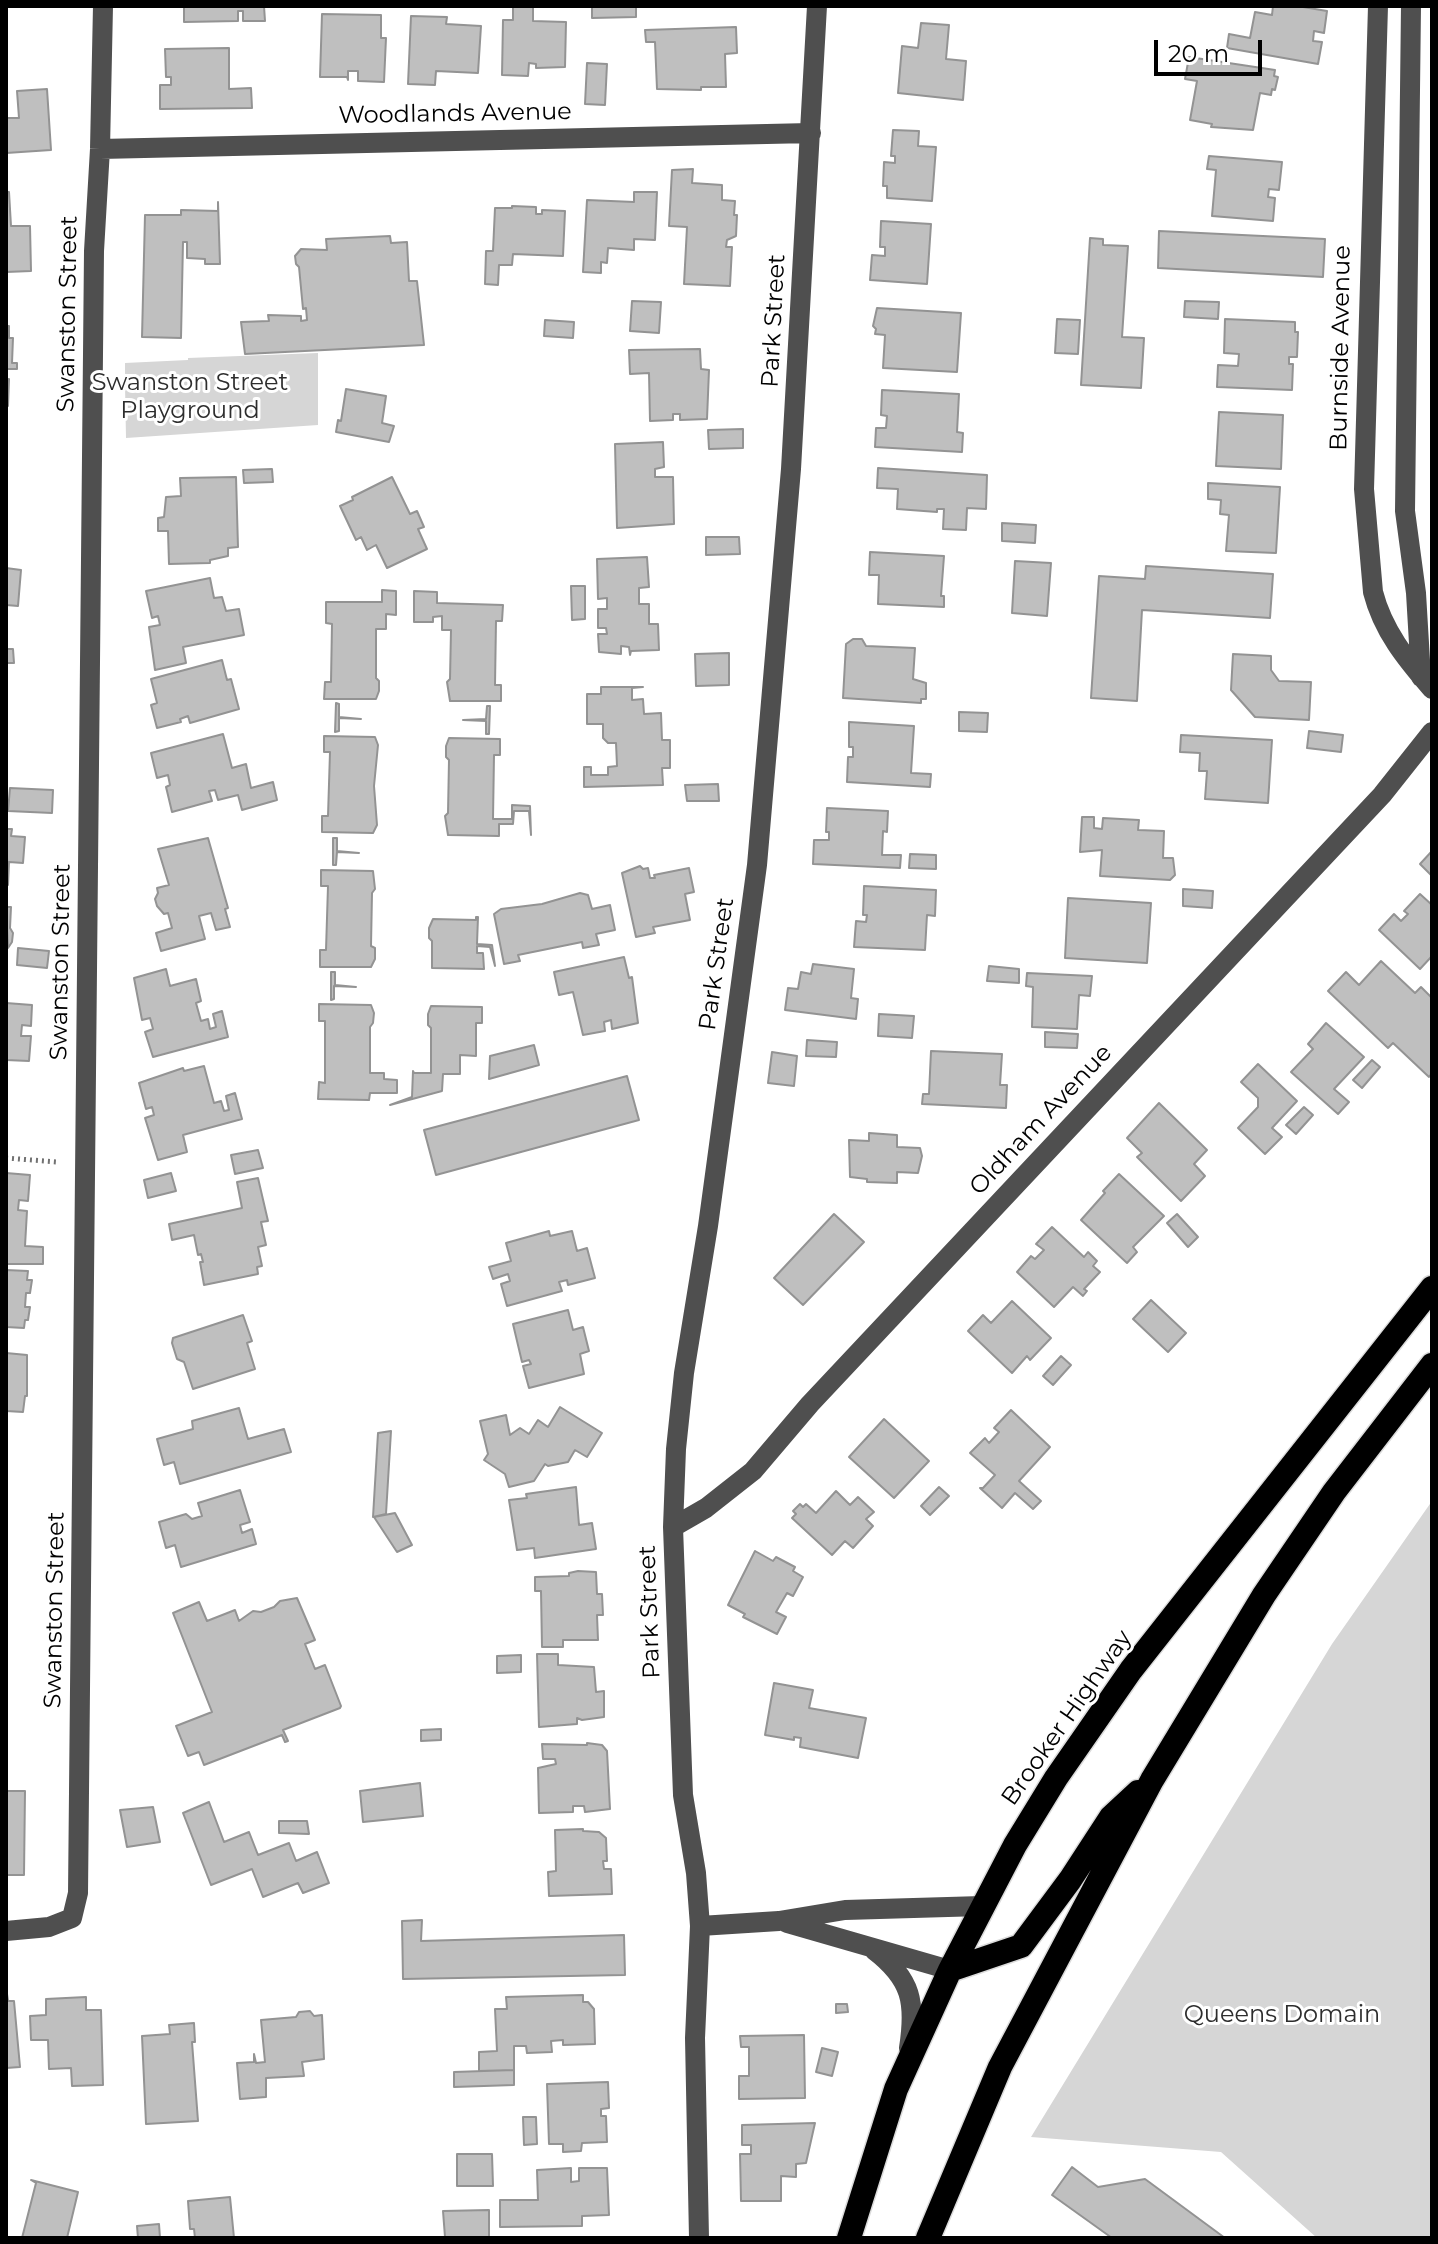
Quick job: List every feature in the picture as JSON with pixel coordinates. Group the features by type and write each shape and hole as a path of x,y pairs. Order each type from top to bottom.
{"highway":[{"name":"Brooker Highway","path":"849,2238 896,2089 982,1906 1056,1778 1131,1670 1432,1288"},
{"path":"928,2238 1000,2067 1152,1780 1264,1595 1334,1492 1432,1365"},
{"path":"950,1970 1021,1946 1070,1880 1111,1817 1152,1780"}],"street":[{"name":"Swanston Street","path":"6,1931 49,1927 72,1918 78,1893 94,263 103,6"},
{"name":"Park Street","path":"699,2238 695,2038 700,1926 696,1873 684,1805 673,1527 676,1449 684,1373 708,1226 757,865 791,469 817,6"},
{"name":"Burnside Avenue","path":"1378,6 1364,489 1377,608 1389,635 1427,683"},
{"name":"Burnside Avenue","path":"1411,6 1405,511 1427,683"},
{"name":"Woodlands Avenue","path":"100,149 811,133"},
{"name":"Oldham Avenue","path":"673,1527 706,1508 753,1471 821,1392 1382,795 1432,732"},
{"path":"700,1926 779,1921 845,1910 982,1906"},
{"path":"779,1921 950,1970"},
{"path":"860,1943 884,1958 907,1987 913,2013 909,2061"}],"path":[{"path":"6,1158 85,1164"}],"green space":[{"name":"Swanston Street Playground","path":"318,353 318,425 126,438 125,385 136,386 136,374 125,374 125,363"},
{"name":"Queens Domain","path":"1432,1501 1432,2238 1317,2238 1221,2152 1031,2137 1332,1644"}],"building":[{"path":"184,6 264,6 265,21 243,21 243,11 238,11 238,21 184,22"},
{"path":"513,6 533,6 533,21 566,22 565,67 536,68 536,64 529,63 528,76 502,75 503,20 513,20"},
{"path":"592,6 636,6 636,17 592,18"},
{"path":"1273,6 1327,11 1324,33 1314,31 1313,41 1322,42 1318,64 1227,48 1229,34 1250,38 1255,12 1272,15"},
{"path":"322,14 381,15 381,38 386,38 384,82 358,81 358,71 348,71 348,80 347,77 320,77"},
{"path":"411,16 447,17 446,24 481,26 478,73 436,71 435,85 408,84"},
{"path":"921,23 949,25 946,59 966,61 963,100 898,93 902,46 918,48"},
{"path":"736,27 737,53 725,54 726,87 657,89 655,42 646,42 645,30"},
{"path":"229,48 229,89 251,88 252,108 160,109 160,85 171,85 171,77 166,77 165,49"},
{"path":"1189,57 1275,70 1274,76 1278,77 1275,90 1272,89 1271,95 1260,93 1253,130 1211,127 1212,124 1190,120 1197,81 1185,79"},
{"path":"587,63 607,64 605,105 585,104"},
{"path":"47,89 51,150 6,153 6,114 7,118 19,118 17,91"},
{"path":"893,130 919,131 918,146 936,147 932,201 887,198 887,186 883,186 884,162 895,163 895,156 891,156"},
{"path":"1209,156 1282,162 1279,190 1269,189 1268,197 1275,198 1273,221 1212,216 1216,170 1207,169"},
{"path":"693,169 692,183 722,185 722,200 735,201 736,236 727,240 726,247 732,247 730,286 684,284 687,227 669,226 672,170"},
{"path":"6,192 9,192 11,226 30,226 31,271 6,272"},
{"path":"634,192 657,192 655,240 634,239 634,250 608,248 607,263 601,262 601,273 583,272 587,200 634,202"},
{"path":"218,202 220,264 205,264 205,259 187,258 187,242 183,242 181,338 142,337 145,215 181,215 181,210 218,211"},
{"path":"536,207 536,214 542,214 542,210 565,211 563,256 513,254 512,265 499,265 498,285 485,284 486,251 493,251 495,208"},
{"path":"881,221 931,224 927,284 870,280 872,255 885,256 885,247 880,247"},
{"path":"1159,231 1325,239 1323,277 1158,268"},
{"path":"390,236 391,243 407,242 409,281 417,281 424,345 245,354 241,322 269,321 268,315 301,316 301,321 307,320 295,256 301,249 327,250 326,239"},
{"path":"1090,238 1103,239 1103,245 1128,246 1122,337 1144,338 1141,388 1081,385"},
{"path":"632,301 661,302 659,333 630,331"},
{"path":"1185,301 1219,302 1218,319 1184,317"},
{"path":"877,308 961,313 957,372 883,368 885,335 875,334 873,326"},
{"path":"1057,319 1080,320 1078,354 1055,353"},
{"path":"1225,319 1295,322 1295,332 1298,332 1297,357 1289,357 1289,364 1293,364 1292,390 1217,387 1218,365 1238,366 1239,354 1224,353"},
{"path":"545,320 574,322 573,338 544,336"},
{"path":"6,326 9,326 9,338 13,338 12,363 17,363 17,369 6,369"},
{"path":"700,349 701,369 709,370 707,419 680,420 680,414 673,414 673,420 650,421 649,373 630,374 629,350"},
{"path":"9,379 8,406 6,406 6,380"},
{"path":"346,389 386,396 382,423 394,426 389,442 336,432"},
{"path":"882,390 959,394 957,432 963,433 962,452 875,447 876,428 886,428 887,416 881,415"},
{"path":"1219,412 1283,415 1281,469 1216,466"},
{"path":"743,429 743,448 709,449 708,430"},
{"path":"663,442 664,467 655,469 655,477 673,477 674,524 617,528 615,444"},
{"path":"878,468 987,475 986,509 967,508 966,530 943,529 944,509 937,509 937,512 897,509 898,489 877,488"},
{"path":"272,469 273,482 244,483 243,470"},
{"path":"236,477 238,547 228,548 228,556 210,560 210,563 169,564 168,531 158,531 158,518 164,517 166,497 181,496 180,478"},
{"path":"392,477 410,514 417,511 424,527 418,529 427,549 387,568 376,545 367,550 361,537 356,540 340,506"},
{"path":"1208,483 1280,487 1276,553 1226,551 1229,515 1220,514 1221,500 1208,499"},
{"path":"1002,523 1036,525 1035,543 1002,541"},
{"path":"706,537 739,537 740,554 706,555"},
{"path":"870,552 944,556 941,596 944,596 944,607 878,604 879,575 869,575"},
{"path":"647,557 649,587 639,588 639,604 649,604 649,624 658,624 659,650 631,651 630,655 629,647 621,646 621,654 599,652 598,634 607,634 606,628 598,628 598,609 607,609 607,598 598,599 597,559"},
{"path":"1015,561 1051,563 1047,616 1012,613"},
{"path":"1146,566 1273,574 1270,618 1142,610 1137,701 1091,698 1099,576 1145,579"},
{"path":"6,568 21,570 18,606 6,605"},
{"path":"210,578 214,598 222,597 226,611 239,609 244,635 183,647 186,663 155,670 149,627 160,625 158,616 152,618 146,591"},
{"path":"571,586 585,586 585,619 572,620"},
{"path":"382,590 396,591 396,615 386,614 386,629 376,629 379,691 376,699 324,699 325,682 331,682 332,624 326,623 326,602 382,602"},
{"path":"414,591 437,592 437,603 503,605 502,621 496,621 495,685 501,685 501,701 450,701 447,682 450,679 451,630 442,630 442,616 433,617 433,622 414,622"},
{"path":"853,639 862,639 866,646 915,648 913,679 926,683 926,699 921,699 921,703 843,698 846,644"},
{"path":"6,649 13,649 14,663 6,663"},
{"path":"729,653 729,685 696,686 695,654"},
{"path":"1233,654 1271,656 1271,670 1279,681 1311,682 1309,720 1255,717 1231,690"},
{"path":"222,660 239,709 190,723 188,716 180,719 181,722 157,728 151,705 157,703 151,679"},
{"path":"601,687 643,687 632,688 632,700 643,699 644,714 661,713 662,740 670,740 670,768 662,768 663,785 584,787 584,767 591,767 591,775 608,775 608,767 617,766 616,743 608,743 603,738 603,724 587,724 587,694 601,694"},
{"path":"336,703 339,704 339,717 361,719 339,718 339,731 335,732"},
{"path":"487,706 490,706 489,734 486,734 486,721 463,720 486,719"},
{"path":"959,712 988,713 987,732 959,731"},
{"path":"849,722 914,726 911,773 931,774 930,787 847,782 848,757 853,757 853,747 849,747"},
{"path":"1309,731 1343,735 1341,752 1307,748"},
{"path":"223,734 232,768 246,764 251,788 273,782 277,800 242,810 238,795 218,800 215,790 209,791 212,801 172,812 166,787 170,785 168,775 157,778 151,753"},
{"path":"1181,735 1272,740 1268,803 1205,799 1207,771 1199,771 1200,753 1180,752"},
{"path":"324,736 375,737 378,745 374,786 377,825 373,833 322,832 322,816 328,816 330,752 324,752"},
{"path":"449,738 500,739 500,755 494,755 493,819 512,819 512,805 530,806 531,835 529,811 514,811 513,824 499,824 499,836 448,835 445,816 448,813 449,760 446,746"},
{"path":"718,784 719,801 687,801 685,785"},
{"path":"10,788 53,790 52,813 8,811"},
{"path":"827,808 888,811 882,855 901,855 900,868 813,864 814,840 829,840 829,832 826,832"},
{"path":"1082,817 1094,817 1094,828 1102,829 1103,818 1139,820 1138,830 1164,831 1163,858 1173,858 1175,875 1170,880 1100,876 1102,850 1080,852"},
{"path":"6,829 12,829 11,836 25,837 23,863 9,862 8,885"},
{"path":"208,838 228,908 225,909 230,927 216,930 211,913 199,916 205,939 161,951 156,933 172,928 168,913 164,914 155,899 157,888 169,885 158,849"},
{"path":"333,838 337,838 337,851 359,853 337,852 336,865 333,865"},
{"path":"1432,851 1432,876 1420,864"},
{"path":"910,854 936,855 936,869 909,868"},
{"path":"640,866 648,868 650,878 689,868 694,892 685,894 690,920 653,927 655,933 636,937 622,873"},
{"path":"321,870 373,871 375,889 372,893 371,946 375,948 375,959 371,967 320,967 320,950 326,950 328,886 321,886"},
{"path":"864,886 936,890 935,916 927,915 925,950 854,947 856,921 866,922 867,915 863,915"},
{"path":"1183,889 1213,891 1212,908 1183,906"},
{"path":"580,893 588,895 592,909 610,905 615,930 596,934 599,945 583,948 582,942 518,955 520,961 504,964 494,914 501,909 542,904"},
{"path":"1420,894 1432,905 1432,956 1420,969 1379,930 1394,914 1401,921 1408,914 1404,911"},
{"path":"1068,898 1151,903 1147,963 1065,958"},
{"path":"6,907 11,907 10,928 13,933 8,948"},
{"path":"476,917 477,944 492,945 495,966 490,947 477,946 477,953 483,953 484,969 432,968 429,928 433,919 476,920"},
{"path":"18,948 49,951 47,968 17,965"},
{"path":"624,957 629,978 632,977 638,1023 612,1029 611,1020 604,1022 605,1031 583,1035 573,992 559,995 554,972"},
{"path":"1381,961 1415,993 1421,987 1432,998 1432,1073 1429,1077 1393,1043 1388,1048 1328,991 1346,972 1359,985"},
{"path":"813,964 854,969 851,998 858,999 856,1019 785,1010 788,988 798,989 801,972 811,974"},
{"path":"989,966 1019,969 1019,983 987,981"},
{"path":"166,969 170,986 196,979 201,1001 196,1003 201,1021 208,1019 210,1029 216,1027 213,1014 222,1011 228,1037 153,1057 145,1032 153,1029 150,1018 142,1020 134,978"},
{"path":"331,972 335,972 335,985 356,987 334,986 334,999 331,1000"},
{"path":"1027,973 1092,976 1090,996 1079,995 1077,1029 1032,1027 1033,987 1026,986"},
{"path":"6,1003 32,1005 31,1026 22,1025 21,1036 31,1036 29,1061 6,1060"},
{"path":"319,1004 371,1005 374,1013 370,1027 370,1073 384,1073 384,1079 397,1080 397,1093 370,1093 369,1100 318,1099 319,1082 325,1083 325,1021 319,1021"},
{"path":"431,1006 482,1007 482,1023 476,1023 476,1056 460,1055 460,1074 443,1074 442,1091 390,1105 412,1097 413,1071 431,1073 428,1014"},
{"path":"879,1014 914,1016 912,1038 878,1036"},
{"path":"1326,1023 1364,1057 1334,1089 1349,1102 1338,1114 1291,1072 1313,1049 1308,1044"},
{"path":"1045,1032 1078,1034 1077,1048 1045,1047"},
{"path":"807,1040 837,1042 836,1057 806,1056"},
{"path":"534,1045 539,1065 489,1079 490,1056"},
{"path":"931,1051 1002,1054 1000,1085 1007,1085 1006,1108 922,1104 923,1094 929,1094"},
{"path":"772,1052 797,1056 794,1086 768,1083"},
{"path":"1372,1060 1380,1067 1362,1088 1353,1080"},
{"path":"1258,1064 1297,1101 1272,1128 1282,1137 1265,1154 1238,1128 1258,1107 1258,1098 1241,1082"},
{"path":"204,1066 214,1103 221,1101 224,1111 229,1110 226,1096 235,1093 242,1119 183,1135 187,1152 158,1160 145,1118 154,1115 152,1107 146,1109 139,1083 183,1068 184,1071"},
{"path":"627,1076 639,1120 436,1175 424,1130"},
{"path":"1159,1103 1207,1150 1194,1164 1205,1176 1181,1201 1137,1157 1142,1153 1127,1138"},
{"path":"1304,1107 1313,1115 1296,1134 1286,1125"},
{"path":"869,1133 897,1135 897,1147 920,1148 922,1156 918,1173 897,1172 897,1183 867,1182 867,1179 850,1177 849,1140 869,1141"},
{"path":"258,1150 263,1168 235,1174 231,1155"},
{"path":"6,1173 30,1175 28,1201 19,1200 18,1210 27,1211 25,1246 43,1247 43,1264 6,1264"},
{"path":"171,1173 176,1191 148,1198 144,1180"},
{"path":"1119,1174 1164,1216 1133,1247 1137,1252 1127,1263 1081,1220"},
{"path":"258,1178 268,1221 261,1222 266,1245 258,1247 262,1266 257,1267 258,1274 204,1285 200,1262 203,1262 201,1254 198,1255 194,1235 172,1240 169,1224 242,1208 237,1182"},
{"path":"834,1214 864,1242 803,1305 774,1278"},
{"path":"1177,1214 1198,1237 1188,1247 1167,1223"},
{"path":"1052,1227 1084,1257 1088,1252 1097,1261 1093,1266 1100,1272 1084,1289 1087,1291 1083,1296 1073,1287 1054,1307 1017,1272 1031,1256 1035,1259 1044,1250 1036,1244"},
{"path":"549,1231 550,1236 572,1231 577,1251 587,1248 595,1278 568,1285 567,1280 559,1282 562,1291 507,1306 501,1284 510,1281 508,1274 493,1279 489,1267 511,1261 506,1243"},
{"path":"6,1270 28,1271 27,1280 32,1280 30,1293 26,1293 25,1307 30,1307 24,1328 6,1327"},
{"path":"1151,1300 1186,1333 1168,1352 1133,1319"},
{"path":"1012,1301 1051,1338 1030,1360 1027,1356 1012,1373 968,1331 983,1315 991,1323"},
{"path":"568,1310 573,1330 583,1327 589,1351 580,1354 584,1374 529,1388 523,1366 531,1364 529,1360 522,1362 513,1324"},
{"path":"243,1315 252,1341 247,1343 255,1369 193,1389 184,1362 177,1359 173,1338"},
{"path":"6,1353 27,1355 27,1396 23,1412 6,1411"},
{"path":"1061,1356 1071,1365 1053,1385 1043,1376"},
{"path":"560,1407 602,1433 587,1457 575,1450 568,1462 545,1464 534,1481 509,1487 505,1474 484,1460 488,1454 480,1421 506,1415 510,1435 520,1428 529,1434 538,1420 548,1427"},
{"path":"239,1408 248,1439 284,1429 291,1452 180,1484 174,1462 164,1465 157,1439 193,1429 192,1421"},
{"path":"1011,1410 1050,1447 1019,1481 1041,1501 1033,1509 1015,1493 1002,1508 980,1488 995,1475 970,1453 985,1438 989,1443 999,1432 994,1428"},
{"path":"884,1419 929,1461 894,1498 849,1457"},
{"path":"391,1431 386,1514 373,1517 378,1433"},
{"path":"576,1487 579,1525 592,1523 596,1549 535,1558 534,1548 517,1550 509,1500 527,1498 526,1494"},
{"path":"939,1487 949,1496 930,1515 921,1506"},
{"path":"240,1490 250,1522 240,1525 242,1533 252,1529 256,1544 181,1567 175,1545 166,1548 159,1522 186,1514 192,1519 202,1516 198,1503"},
{"path":"836,1491 850,1505 858,1497 874,1512 866,1519 873,1526 853,1548 845,1541 832,1555 792,1518 796,1514 793,1511 800,1504 803,1507 806,1504 816,1513"},
{"path":"395,1513 412,1545 397,1552 374,1517"},
{"path":"755,1551 773,1561 776,1557 795,1567 793,1571 803,1577 793,1596 787,1593 776,1612 786,1617 777,1634 743,1617 745,1614 728,1605"},
{"path":"596,1572 597,1594 602,1594 603,1615 597,1615 598,1640 563,1640 563,1647 542,1647 541,1591 535,1591 535,1577 569,1576 569,1573"},
{"path":"297,1598 315,1640 305,1644 315,1669 325,1665 340,1708 283,1730 288,1741 285,1742 282,1735 204,1765 199,1752 188,1756 176,1726 212,1712 173,1613 199,1602 207,1621 235,1610 239,1621 253,1611 261,1612 280,1601"},
{"path":"537,1654 558,1654 558,1665 594,1667 596,1692 604,1691 604,1717 577,1718 577,1724 539,1727"},
{"path":"521,1655 521,1672 497,1673 497,1656"},
{"path":"774,1683 813,1690 809,1708 866,1718 858,1758 800,1747 801,1738 794,1737 794,1740 765,1735"},
{"path":"441,1729 441,1740 421,1741 421,1730"},
{"path":"542,1744 602,1745 607,1751 610,1809 585,1812 584,1806 573,1806 573,1812 539,1813 538,1768 556,1764 555,1759 543,1759"},
{"path":"420,1783 423,1816 363,1822 360,1791"},
{"path":"6,1791 25,1791 24,1875 6,1875"},
{"path":"209,1802 224,1842 249,1832 258,1855 289,1843 296,1861 317,1852 329,1883 303,1893 298,1883 263,1897 252,1869 211,1885 183,1813"},
{"path":"153,1807 160,1842 127,1847 120,1810"},
{"path":"279,1821 307,1821 309,1834 279,1833"},
{"path":"555,1830 599,1832 606,1838 607,1861 603,1861 604,1869 611,1869 612,1894 549,1896 548,1872 556,1871"},
{"path":"422,1920 421,1941 624,1935 625,1975 403,1979 402,1921"},
{"path":"6,1987 8,2001 14,2001 20,2067 6,2068"},
{"path":"583,1995 583,2002 588,2002 594,2009 595,2044 563,2045 563,2040 551,2041 552,2052 527,2053 526,2046 514,2046 514,2070 479,2071 479,2052 497,2051 495,2009 507,2009 506,1997"},
{"path":"86,1997 86,2010 101,2010 103,2085 72,2086 71,2068 49,2069 48,2040 31,2040 30,2016 46,2015 46,1999"},
{"path":"836,2004 847,2004 848,2012 836,2013"},
{"path":"310,2011 314,2016 322,2015 324,2059 302,2062 304,2076 266,2078 266,2097 240,2099 237,2063 254,2062 254,2054 256,2063 265,2062 261,2020 296,2017 299,2012"},
{"path":"194,2023 195,2042 192,2042 198,2121 146,2124 142,2036 170,2034 169,2025"},
{"path":"804,2035 805,2098 739,2099 739,2076 749,2076 749,2047 741,2047 740,2036"},
{"path":"822,2048 838,2052 832,2076 816,2072"},
{"path":"514,2070 514,2085 454,2087 454,2072"},
{"path":"608,2082 609,2108 601,2109 601,2116 606,2116 607,2142 582,2143 581,2151 563,2152 563,2144 549,2144 547,2084"},
{"path":"523,2117 536,2117 537,2144 524,2145"},
{"path":"815,2123 806,2163 796,2164 796,2177 781,2176 781,2201 741,2201 740,2154 751,2154 751,2145 742,2145 742,2125"},
{"path":"457,2154 492,2154 493,2186 457,2186"},
{"path":"1072,2167 1098,2187 1145,2179 1225,2238 1112,2238 1052,2195"},
{"path":"571,2168 571,2182 579,2181 579,2168 607,2168 609,2215 582,2216 582,2226 500,2227 500,2200 538,2200 537,2170"},
{"path":"31,2180 78,2192 67,2238 22,2238 36,2183"},
{"path":"230,2197 234,2238 195,2238 194,2229 190,2229 188,2201"},
{"path":"489,2210 489,2238 445,2237 443,2211"},
{"path":"159,2224 160,2238 138,2238 137,2226"}]}
